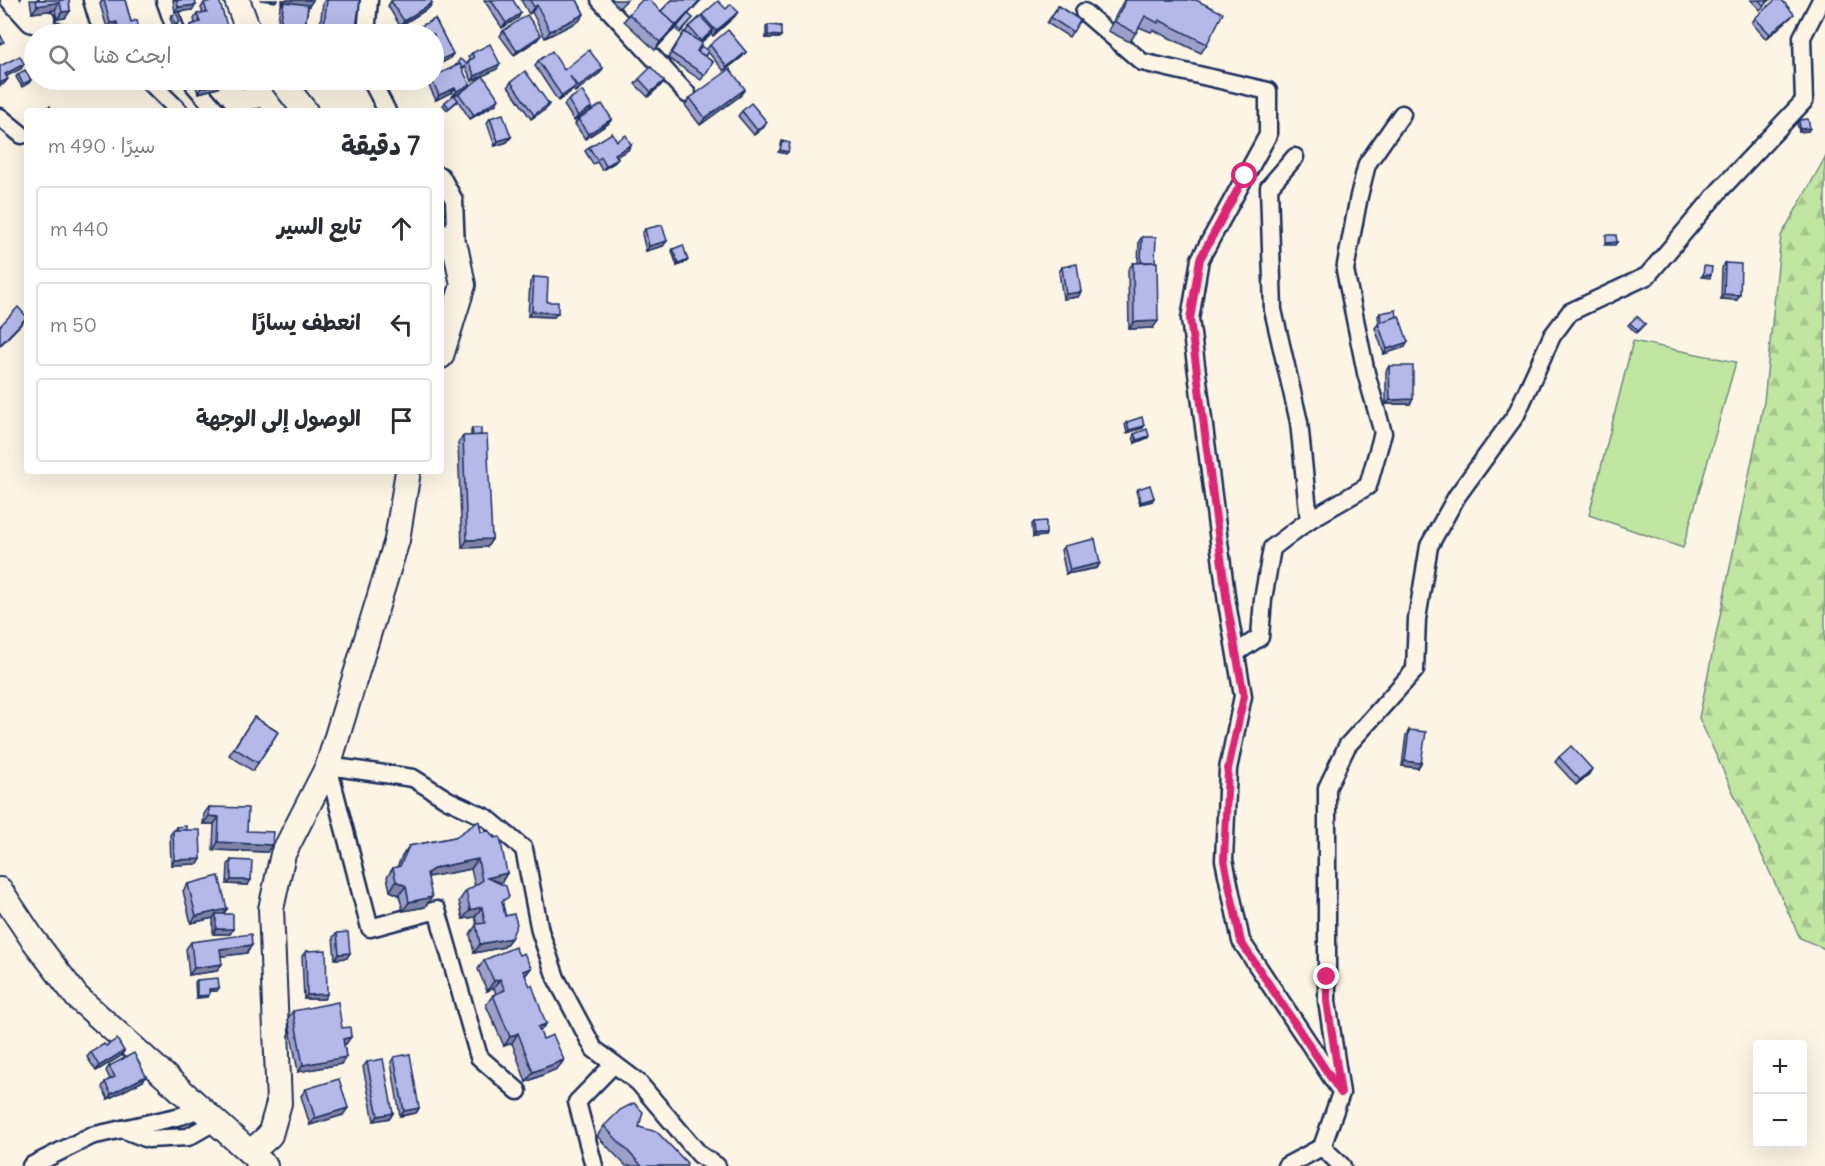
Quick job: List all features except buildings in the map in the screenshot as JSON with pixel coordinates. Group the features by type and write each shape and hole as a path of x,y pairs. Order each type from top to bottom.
{"main road":[{"path":"237,0 246,24"},
{"path":"289,90 303,108"},
{"path":"444,346 463,285 448,243"},
{"path":"0,890 32,938 77,997 258,1159 270,1135 279,1103 271,909 283,854 328,766 397,540 408,474"}],"street":[{"path":"9,0 33,24"},
{"path":"29,0 35,15 60,24"},
{"path":"92,0 101,24"},
{"path":"165,0 173,24"},
{"path":"313,24 319,0"},
{"path":"367,24 369,0"},
{"path":"600,0 687,94"},
{"path":"1286,1166 1322,1146 1341,1093 1327,1001 1327,788 1347,746 1415,670 1417,619 1429,546 1457,496 1516,416 1552,336 1570,312 1647,276 1720,190 1804,101 1802,37 1821,0"},
{"path":"1084,12 1143,62 1268,91 1268,135 1200,259 1190,319 1227,603 1244,696 1228,769 1224,860 1241,942 1341,1093"},
{"path":"158,90 176,108"},
{"path":"199,90 214,108"},
{"path":"376,90 385,108"},
{"path":"1236,653 1260,637 1263,599 1272,548 1309,520 1368,486 1383,433 1366,373 1345,270 1367,164 1402,114"},
{"path":"0,117 22,135"},
{"path":"1295,157 1269,187 1273,310 1299,422 1309,520"},
{"path":"444,182 454,200 448,243"},
{"path":"518,1091 479,1057 437,910 370,928 328,766 413,778 448,800 487,818 524,849 540,932 556,978 594,1049 638,1082 700,1155 717,1166"},
{"path":"594,1166 577,1102 614,1064"},
{"path":"122,1129 148,1139 188,1137 209,1115"},
{"path":"32,1166 92,1136 181,1116 209,1115"},
{"path":"1322,1146 1342,1166"}],"green space":[{"path":"1825,158 1825,949 1800,938 1699,718 1764,402 1781,236"},
{"path":"1633,341 1736,362 1683,548 1589,515"}],"route":[{"path":"1245,176 1200,259 1190,319 1227,603 1244,696 1228,769 1224,860 1241,942 1341,1093 1327,1001 1327,977"}]}
